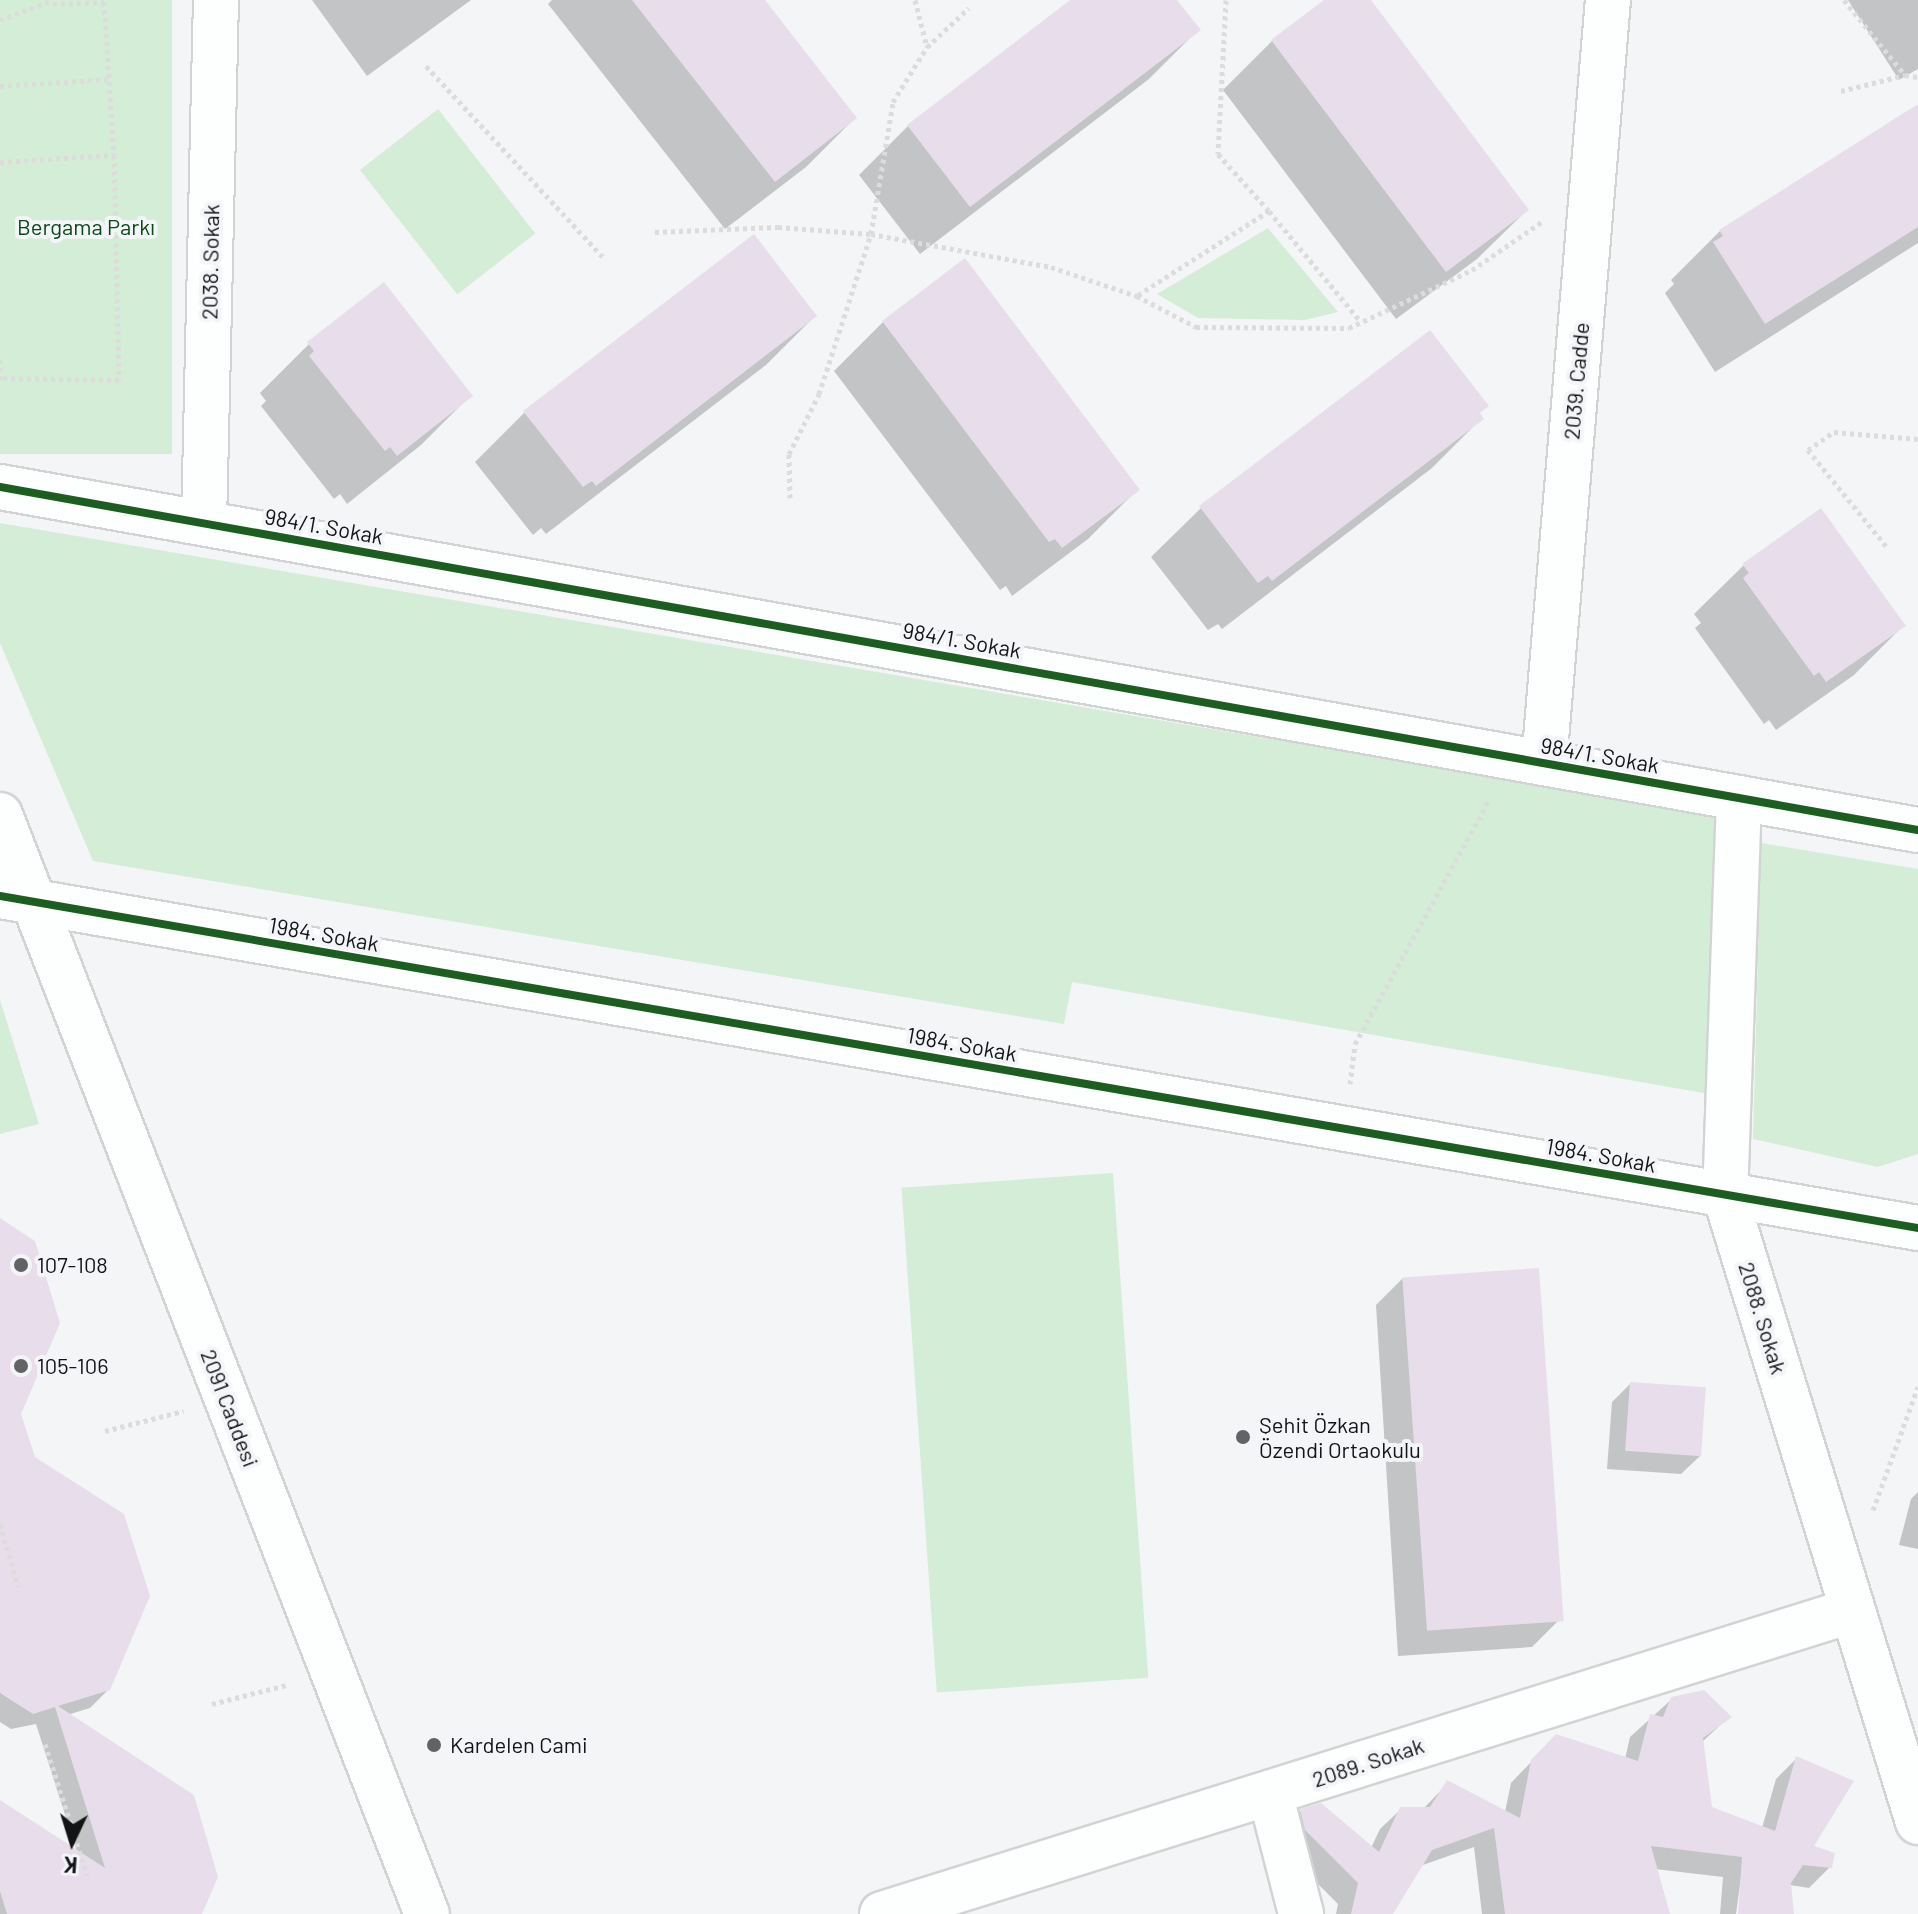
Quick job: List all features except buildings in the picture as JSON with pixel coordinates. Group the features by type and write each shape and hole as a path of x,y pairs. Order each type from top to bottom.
{"street":[{"name":"2038. Sokak","path":"204,523 216,0"},
{"name":"2039. Cadde","path":"1528,760 1593,186 1608,0"},
{"name":"984/1. Sokak","path":"0,487 1918,830"},
{"name":"2088. Sokak","path":"1739,798 1725,1195 1918,1822"},
{"name":"2091 Caddesi","path":"0,815 17,898 227,1400 427,1914"},
{"name":"1984. Sokak","path":"17,898 1918,1228"},
{"name":"2089. Sokak","path":"882,1914 1853,1610"},
{"path":"1270,1793 1301,1914"}],"path":[{"path":"915,0 927,47"},
{"path":"1226,0 1218,154 1361,322"},
{"path":"1844,0 1905,75"},
{"path":"0,20 53,2 104,2 114,155 119,380 0,380 0,360"},
{"path":"790,498 789,454 819,394 871,234 893,102 927,47 969,8"},
{"path":"426,66 605,259"},
{"path":"1841,91 1905,75 1918,77"},
{"path":"0,86 109,79"},
{"path":"0,162 114,155"},
{"path":"655,232 778,227 871,234 1051,267 1137,296 1196,327 1349,328 1472,270 1593,186"},
{"path":"1137,296 1269,211"},
{"path":"1886,546 1808,450 1834,432 1918,439"},
{"path":"1343,1129 1355,1044 1528,760"},
{"path":"1877,1524 1872,1511 1918,1387"},
{"path":"105,1431 227,1400"},
{"path":"0,1524 18,1586"},
{"path":"212,1704 333,1673"},
{"path":"45,1744 87,1875"}],"green space":[{"name":"Bergama Parkı","path":"0,0 172,0 172,454 0,454"},
{"path":"438,109 535,234 457,294 360,170"},
{"path":"1268,228 1338,312 1305,320 1198,318 1157,294"},
{"path":"0,523 1718,815 1709,1094 1072,982 1064,1024 93,861 0,643"},
{"path":"1761,843 1918,869 1918,1154 1878,1167 1753,1139"},
{"path":"0,1000 39,1124 0,1134"},
{"path":"1113,1173 1148,1678 937,1693 902,1188"}],"cycle path":[{"path":"0,487 1918,830"},
{"path":"0,896 1918,1228"}],"place":[{"name":"107-108","path":"21,1265"},
{"name":"105-106","path":"21,1366"},
{"name":"Şehit Özkan Özendi Ortaokulu","path":"1243,1437"},
{"name":"Kardelen Cami","path":"434,1745"}]}
